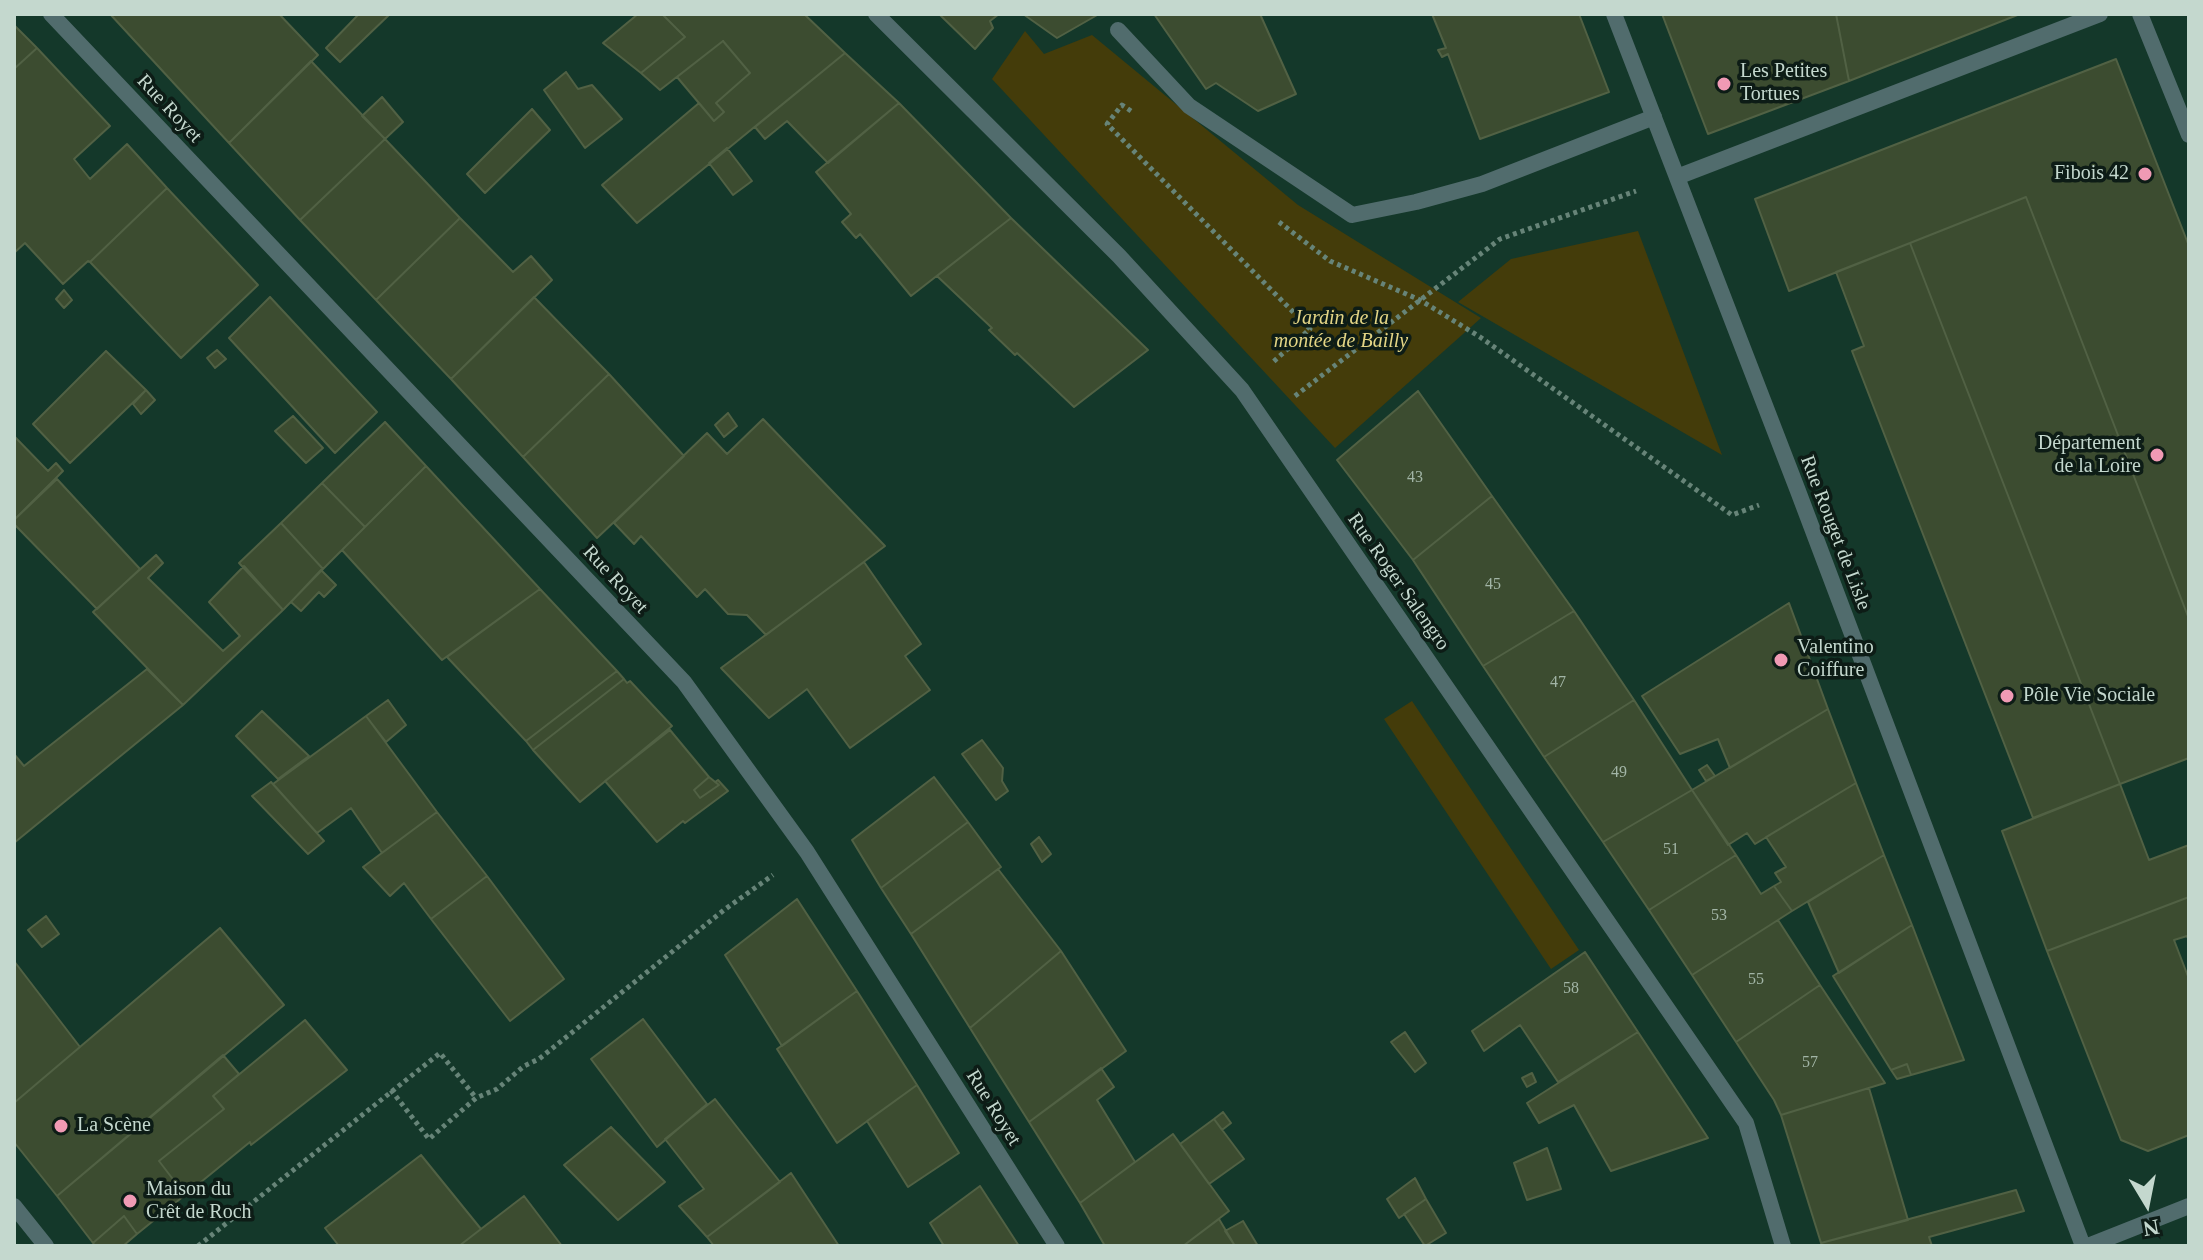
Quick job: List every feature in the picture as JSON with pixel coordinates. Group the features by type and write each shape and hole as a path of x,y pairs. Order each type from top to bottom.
{"street":[{"name":"Rue Royet","path":"51,14 684,682 807,852 1057,1246"},
{"name":"Rue Roger Salengro","path":"876,14 1119,256 1242,390 1746,1123 1783,1246"},
{"name":"Rue Rouget de Lisle","path":"1614,14 2086,1246"},
{"path":"1677,177 2100,14"},
{"path":"2140,14 2189,135"},
{"path":"1118,30 1189,106 1352,215 1482,184 1654,117"},
{"path":"14,1206 46,1246"},
{"path":"2086,1246 2189,1206"}],"path":[{"path":"1135,114 1122,105 1107,124 1310,329 1242,390"},
{"path":"1263,421 1500,239 1677,177"},
{"path":"1269,215 1330,261 1420,300 1480,337 1732,515 1798,491"},
{"path":"391,1090 429,1139 476,1098 497,1089 524,1066 539,1059 768,878"},
{"path":"198,1246 440,1053 476,1098"}],"green space":[{"name":"Jardin de la montée de Bailly","path":"1025,31 1044,54 1092,35 1298,205 1481,318 1335,448 992,79"},
{"path":"1638,231 1722,455 1458,302 1511,259"},
{"path":"1412,701 1579,950 1551,969 1384,719"}],"building":[{"path":"110,14 279,14 318,55 229,143"},
{"path":"359,14 390,14 340,62 326,48"},
{"path":"638,14 662,14 685,37 641,73 603,43"},
{"path":"662,14 804,14 845,53 637,223 602,185 699,103 714,121 724,112 716,103 750,73 723,41 660,90 641,73 685,37"},
{"path":"939,14 999,14 990,21 993,28 975,49"},
{"path":"1023,14 1099,14 1057,38"},
{"path":"1154,14 1260,14 1296,94 1258,111 1216,83 1206,89"},
{"path":"1432,14 1579,14 1609,92 1480,139 1448,54 1442,57 1438,50 1446,48"},
{"path":"1662,14 1836,14 1849,81 1708,134"},
{"path":"1836,14 2020,14 1849,81"},
{"path":"14,25 37,48 14,69"},
{"path":"723,41 750,73 716,103 724,112 714,121 677,77"},
{"path":"37,48 110,126 74,159 90,179 127,144 167,188 63,284 25,243 14,253 14,69"},
{"path":"845,53 899,103 828,163 787,121 765,139 755,127"},
{"name":"Département de la Loire","path":"2116,59 2189,246 2189,619 2026,197 1789,291 1755,199"},
{"path":"311,61 385,139 300,220 229,143"},
{"path":"566,72 578,89 592,85 622,119 585,148 544,90"},
{"path":"382,97 403,122 385,139 362,116"},
{"path":"899,103 1011,218 911,296 860,234 856,238 842,222 851,214 816,172"},
{"path":"532,109 550,130 485,193 467,174"},
{"path":"385,139 460,218 376,300 300,220"},
{"path":"727,148 752,181 733,195 709,163"},
{"path":"167,188 258,285 181,358 90,262"},
{"path":"2026,197 2189,619 2189,758 2120,784 1910,243"},
{"path":"460,218 513,272 531,256 552,280 451,379 376,300"},
{"path":"1011,218 1148,350 1074,407 1017,353 1015,355 989,330 992,328 937,276"},
{"path":"1910,243 2120,784 2033,818 1852,351 1864,346 1836,272"},
{"path":"64,290 72,300 64,308 56,299"},
{"path":"270,297 377,412 335,453 229,338"},
{"path":"534,297 609,374 523,457 451,379"},
{"path":"217,350 226,359 215,368 207,358"},
{"path":"106,351 146,390 70,463 33,424"},
{"path":"609,374 684,456 597,538 523,457"},
{"path":"146,390 155,400 141,414 133,404"},
{"path":"1418,391 1492,496 1413,560 1337,460"},
{"path":"728,413 737,426 724,437 715,425"},
{"path":"293,416 323,448 306,463 275,431"},
{"path":"763,419 885,546 766,635 747,615 728,614 705,589 697,597 641,536 634,544 614,523 707,433 727,454"},
{"path":"385,422 426,466 365,527 322,483"},
{"path":"14,436 48,471 56,463 63,471 14,520"},
{"path":"426,466 540,589 442,660 342,550"},
{"path":"57,479 140,569 97,609 14,524 14,520"},
{"path":"322,483 365,527 323,569 281,523"},
{"path":"1492,496 1574,611 1483,666 1413,560"},
{"path":"281,523 323,569 283,610 239,563"},
{"path":"156,555 163,563 148,578 223,651 240,636 209,602 244,566 283,610 183,705 93,612"},
{"path":"864,562 921,644 905,656 930,690 850,748 807,689 769,718 721,668"},
{"path":"321,570 336,585 324,597 319,592 301,611 291,602"},
{"path":"540,589 617,671 526,741 447,657"},
{"path":"1789,603 1828,709 1730,768 1718,739 1680,754 1642,696"},
{"path":"1574,611 1634,700 1544,757 1483,666"},
{"path":"147,669 183,705 14,843 14,754 24,766"},
{"path":"617,671 624,679 533,750 526,741"},
{"path":"624,679 627,683 630,681 672,726 580,802 533,750"},
{"path":"388,700 406,725 386,742 366,716"},
{"path":"1634,700 1692,790 1603,842 1544,757"},
{"path":"1828,709 1856,783 1755,844 1747,833 1728,845 1692,790"},
{"path":"262,711 309,756 278,779 236,736"},
{"path":"366,716 437,812 382,853 351,808 317,833 273,784"},
{"path":"670,730 709,777 694,790 700,798 719,785 715,782 718,780 728,791 657,842 605,781"},
{"path":"982,740 1003,768 1002,781 1008,791 996,800 962,754"},
{"path":"1707,765 1715,776 1706,781 1699,770"},
{"path":"709,777 719,785 700,798 694,790"},
{"path":"934,777 968,822 881,888 852,840"},
{"path":"271,782 324,841 308,854 252,796"},
{"path":"1856,783 1884,855 1792,911 1774,886 1781,882 1775,873 1786,867 1766,837"},
{"path":"2120,784 2149,860 2189,845 2189,897 2047,951 2002,831"},
{"path":"1692,790 1736,855 1649,910 1603,842"},
{"path":"437,812 487,876 431,919 404,883 390,896 363,867"},
{"path":"968,822 1001,867 911,934 881,888"},
{"path":"1039,837 1051,854 1042,862 1031,844"},
{"path":"1736,855 1761,894 1774,886 1792,911 1692,975 1649,910"},
{"path":"1884,855 1912,925 1839,973 1808,902"},
{"path":"998,869 1061,951 970,1028 911,934"},
{"path":"487,876 564,979 510,1021 431,919"},
{"path":"2189,897 2189,941 2187,936 2174,940 2189,979 2189,1135 2148,1151 2121,1140 2047,951"},
{"path":"797,899 857,991 782,1046 725,955"},
{"path":"46,916 59,934 42,947 28,930"},
{"path":"1778,920 1820,985 1736,1042 1692,975"},
{"path":"1912,925 1964,1060 1911,1075 1907,1064 1891,1070 1833,976"},
{"path":"220,928 284,1005 57,1196 14,1142 14,1103"},
{"path":"1061,951 1126,1051 1029,1122 970,1028"},
{"path":"1585,952 1638,1032 1558,1082 1520,1025 1484,1051 1472,1031"},
{"path":"14,961 80,1047 14,1103"},
{"path":"1820,985 1885,1083 1781,1115 1736,1042"},
{"path":"857,991 917,1085 837,1143 777,1049"},
{"path":"643,1019 707,1104 657,1147 591,1059"},
{"path":"305,1020 347,1070 185,1195 159,1161 224,1109 213,1096"},
{"path":"1405,1032 1426,1063 1415,1072 1391,1042"},
{"path":"1638,1032 1708,1138 1611,1171 1574,1105 1539,1123 1527,1103"},
{"path":"223,1055 239,1074 213,1096 224,1109 159,1161 185,1195 137,1234 124,1216 93,1243 57,1196"},
{"path":"1907,1064 1911,1075 1897,1079 1891,1070"},
{"path":"1101,1068 1114,1087 1097,1100 1135,1162 1080,1203 1029,1122"},
{"path":"1532,1073 1536,1082 1527,1087 1522,1078"},
{"path":"917,1085 959,1153 908,1187 867,1121"},
{"path":"1869,1088 1908,1220 1821,1243 1781,1115"},
{"path":"715,1099 780,1182 707,1237 679,1206 704,1189 665,1139"},
{"path":"1223,1112 1231,1123 1222,1130 1214,1119"},
{"path":"1214,1119 1244,1159 1209,1184 1180,1144"},
{"path":"611,1127 665,1182 618,1220 564,1165"},
{"path":"1173,1134 1229,1211 1183,1246 1105,1246 1080,1203"},
{"path":"1547,1148 1561,1189 1527,1200 1514,1163"},
{"path":"421,1155 481,1229 459,1246 339,1246 325,1228"},
{"path":"791,1173 839,1246 714,1246 707,1237"},
{"path":"1415,1178 1426,1199 1399,1218 1387,1199"},
{"path":"980,1186 1019,1246 944,1246 930,1223"},
{"path":"2016,1190 2024,1211 1929,1237 1932,1246 1822,1246 1821,1243"},
{"path":"524,1196 562,1246 459,1246 481,1229"},
{"path":"1426,1199 1446,1233 1425,1246 1404,1214"},
{"path":"124,1216 137,1234 123,1246 95,1246 93,1243"},
{"path":"1219,1219 1235,1246 1183,1246"},
{"path":"1243,1221 1258,1246 1235,1246 1225,1231"}],"place":[{"name":"Les Petites Tortues","path":"1724,84"},
{"name":"Fibois 42","path":"2145,174"},
{"name":"Département de la Loire","path":"2157,455"},
{"name":"Valentino Coiffure","path":"1781,660"},
{"name":"Pôle Vie Sociale","path":"2007,696"},
{"name":"La Scène","path":"61,1126"},
{"name":"Maison du Crêt de Roch","path":"130,1201"}]}
